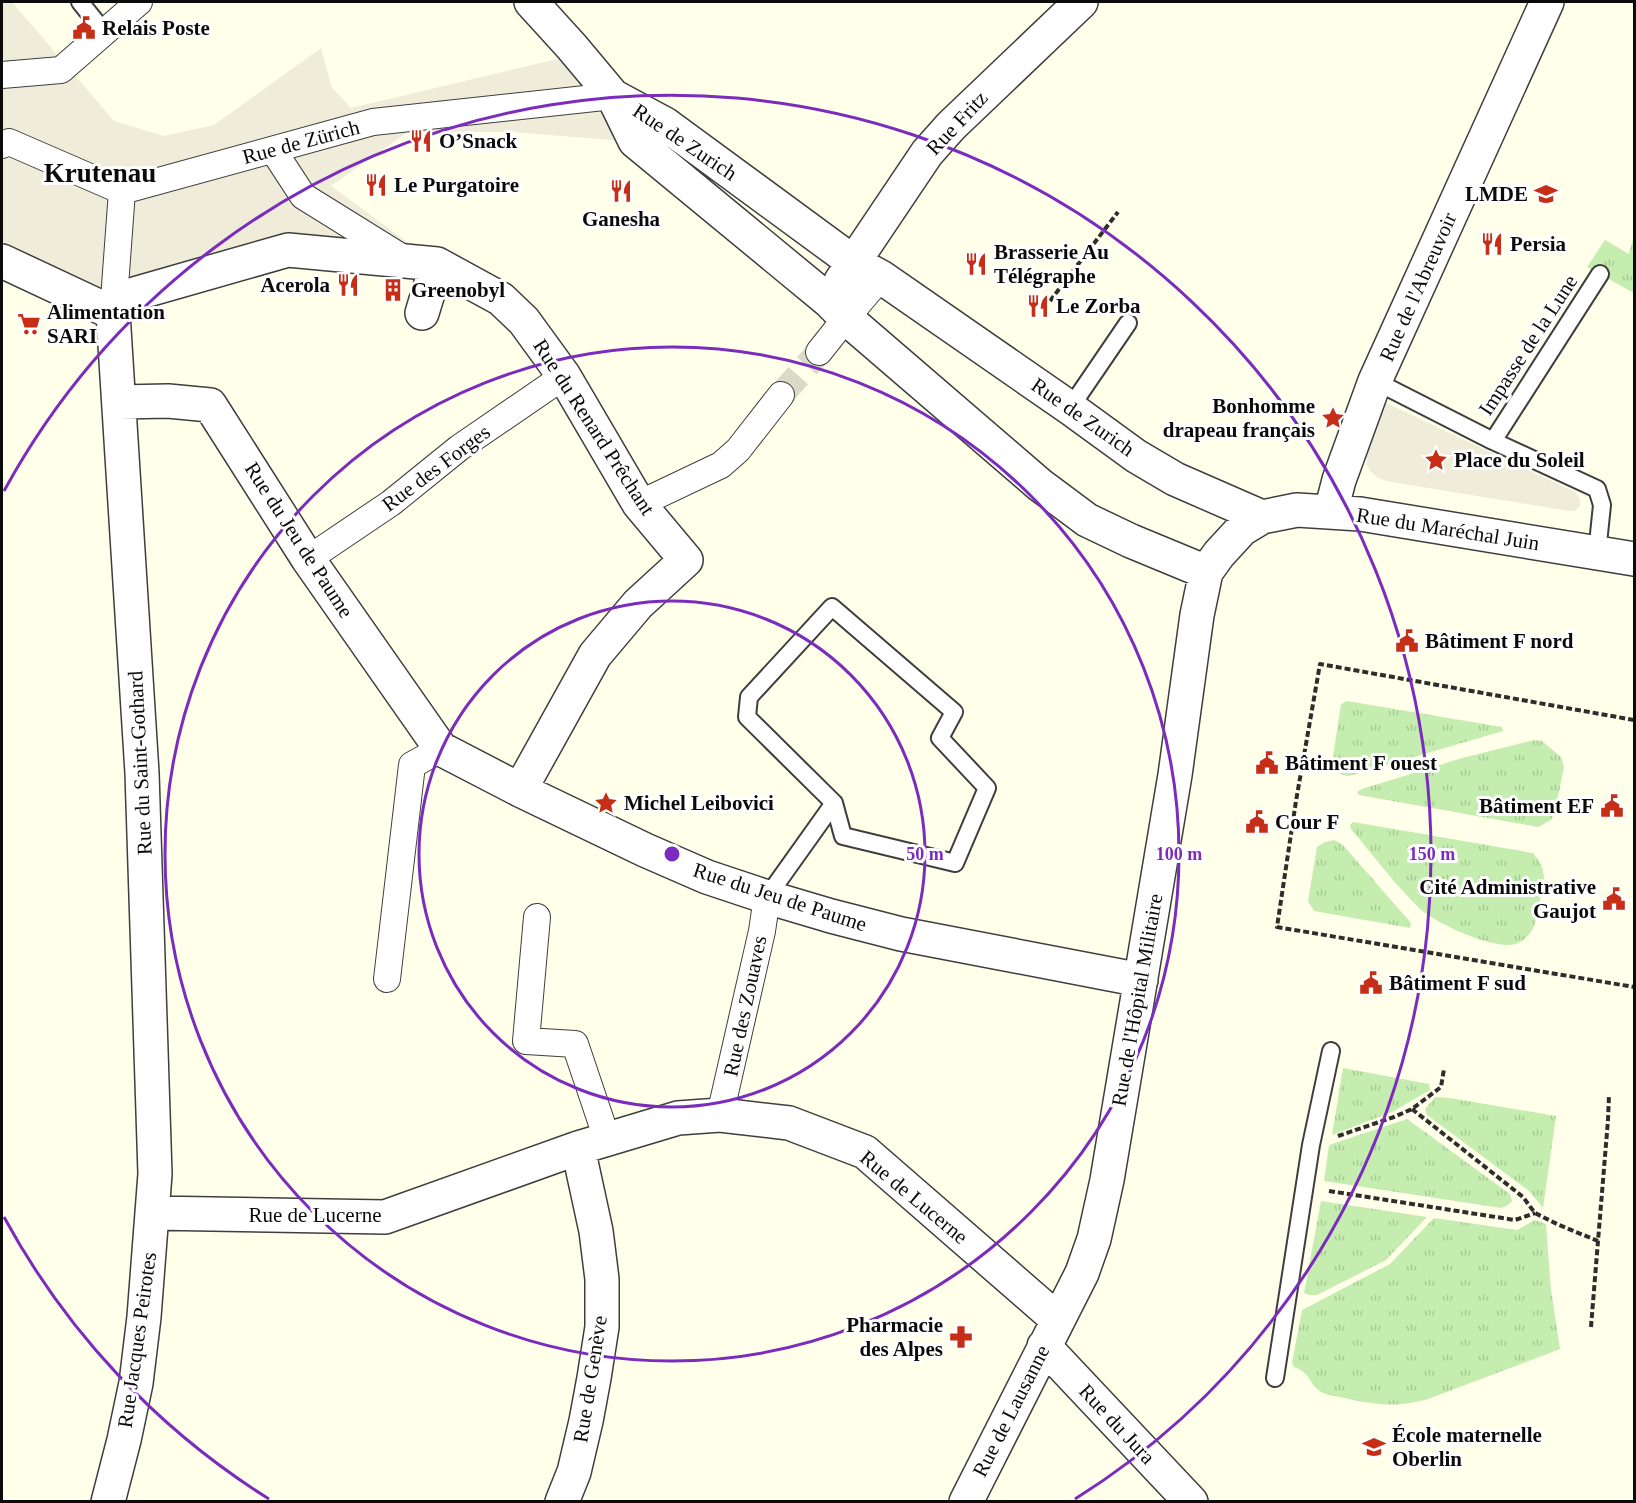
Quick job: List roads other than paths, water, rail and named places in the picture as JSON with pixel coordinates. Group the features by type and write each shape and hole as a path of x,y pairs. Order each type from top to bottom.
{"street":[{"path":"2,75 61,70 139,2"},
{"path":"531,2 613,96"},
{"name":"Rue de l'Abreuvoir","path":"1331,511 1339,480 1375,381 1547,2"},
{"name":"Rue Fritz","path":"867,270 927,153 1061,8"},
{"name":"Rue de Zürich","path":"122,191 373,122 613,96"},
{"name":"Rue de Zurich","path":"613,96 666,124 867,270 1137,456 1175,479 1262,517"},
{"name":"Rue de Zurich","path":"613,96 635,141 838,309 1040,485 1087,520 1206,572"},
{"path":"2,145 9,142 122,191 113,313 2,261"},
{"path":"273,150 303,196 423,263 422,313"},
{"name":"Rue du Renard Prêchant","path":"113,313 134,294 288,250 423,263 501,299 524,321 564,376 639,504 686,560 638,604 595,655 520,790"},
{"path":"819,352 838,309 867,270"},
{"name":"Rue du Saint-Gothard","path":"113,313 142,772 154,1116 153,1213"},
{"name":"Rue des Forges","path":"308,559 391,503 459,448 564,376"},
{"path":"639,504 721,465 738,450 781,395"},
{"name":"Rue du Jeu de Paume","path":"120,402 168,401 210,405 308,559 441,749 645,850 707,877 767,897 901,934 1141,981"},
{"name":"Rue du Maréchal Juin","path":"1262,517 1298,510 1360,514 1635,558"},
{"name":"Rue de l'Hôpital Militaire","path":"1051,1333 1082,1273 1094,1239 1107,1180 1175,775 1197,615 1206,572 1242,529 1262,517"},
{"path":"387,979 411,765 441,749"},
{"name":"Rue des Zouaves","path":"720,1115 762,931 767,897"},
{"path":"537,917 526,1041 575,1044 592,1143"},
{"name":"Rue de Lucerne","path":"153,1213 385,1218 592,1143 678,1118 720,1115 789,1123 865,1152 1051,1333"},
{"name":"Rue de Genève","path":"562,1502 574,1472 586,1421 602,1327 602,1279 596,1231 592,1143"},
{"name":"Rue Jacques Peirotes","path":"108,1502 136,1383 153,1213"},
{"name":"Rue de Lausanne","path":"966,1502 1051,1333"},
{"name":"Rue du Jura","path":"1051,1333 1191,1502"}],"lane":[{"path":"80,2 105,33"},
{"name":"Impasse de la Lune","path":"1493,441 1600,274"},
{"path":"1070,408 1128,323"},
{"path":"1375,381 1493,441 1597,489 1602,506 1597,553"},
{"path":"832,607 954,712 940,738 987,788 955,863 843,836 834,803 747,717 749,697 832,607"},
{"path":"767,897 834,803"},
{"path":"1275,1378 1311,1145 1331,1051"}],"tunnel":[{"path":"781,395 819,352"}],"place":[{"name":"Relais Poste","path":"84,28"},
{"name":"O’Snack","path":"421,141"},
{"name":"Le Purgatoire","path":"376,185"},
{"name":"Ganesha","path":"621,191"},
{"name":"LMDE","path":"1546,194"},
{"name":"Persia","path":"1492,244"},
{"name":"Brasserie Au Télégraphe","path":"976,264"},
{"name":"Acerola","path":"348,285"},
{"name":"Greenobyl","path":"393,290"},
{"name":"Le Zorba","path":"1038,306"},
{"name":"Alimentation SARI","path":"29,324"},
{"name":"Bonhomme drapeau français","path":"1333,418"},
{"name":"Place du Soleil","path":"1436,460"},
{"name":"Bâtiment F nord","path":"1407,641"},
{"name":"Bâtiment F ouest","path":"1267,763"},
{"name":"Michel Leibovici","path":"606,803"},
{"name":"Bâtiment EF","path":"1612,806"},
{"name":"Cour F","path":"1257,822"},
{"name":"Cité Administrative Gaujot","path":"1614,899"},
{"name":"Bâtiment F sud","path":"1371,983"},
{"name":"Pharmacie des Alpes","path":"961,1337"},
{"name":"École maternelle Oberlin","path":"1374,1447"}],"district":[{"name":"Krutenau","path":"100,173"}]}
